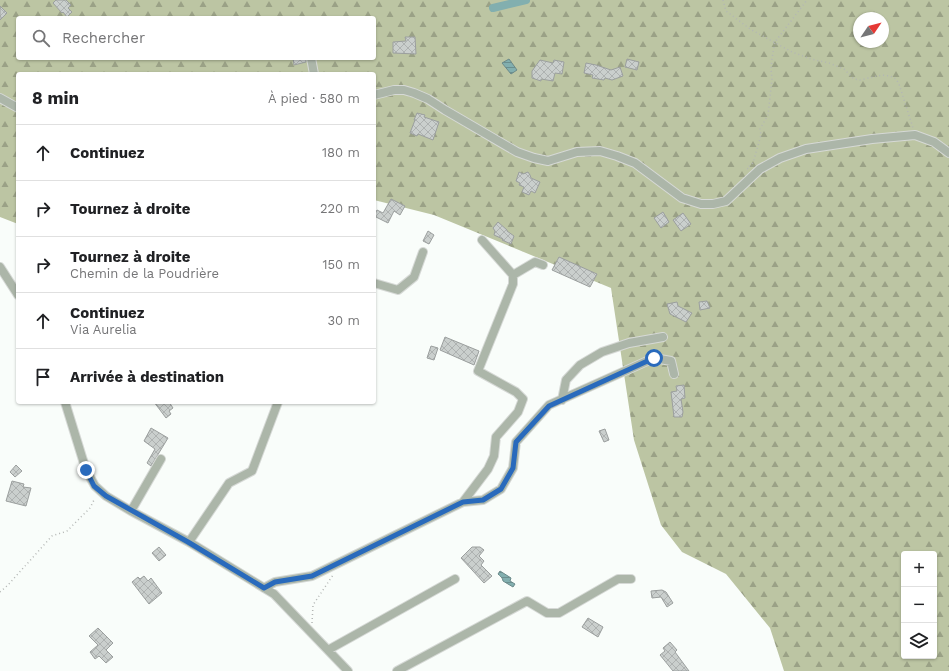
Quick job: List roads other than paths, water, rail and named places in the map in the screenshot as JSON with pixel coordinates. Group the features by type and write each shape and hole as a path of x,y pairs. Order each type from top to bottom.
{"street":[{"path":"312,60 314,72"},
{"path":"376,94 394,90 404,90 414,93 428,99 517,152 534,158 548,161 577,152 600,151 617,156 636,163 682,198 701,204 713,204 726,201 760,169 780,158 806,149 872,139 915,135 934,142 949,153"},
{"path":"0,98 16,107"},
{"path":"463,502 488,469 494,456 496,437 518,412 523,399 516,392 478,371 513,284 513,275 482,240"},
{"path":"376,284 398,290 414,277 423,252"},
{"path":"513,275 535,262 543,265"},
{"path":"0,267 16,291"},
{"path":"562,400 566,380 580,366 602,352 629,343 663,337"},
{"path":"264,588 275,582 312,576 463,502 483,500 501,489 513,468 516,442 549,406 654,358 671,361 674,374"},
{"path":"66,404 86,470 94,486 106,496 188,542 274,594 348,671"},
{"path":"188,542 229,483 252,471 277,404"},
{"path":"131,511 161,459"},
{"path":"328,650 455,579"},
{"path":"397,671 527,601 547,612 559,613 618,580 630,579"}],"water":[{"path":"509,59 517,70 511,74 502,63"},
{"path":"500,571 511,578 510,581 515,584 513,587 503,581 498,574"}],"waterway":[{"path":"493,8 526,0"}]}
